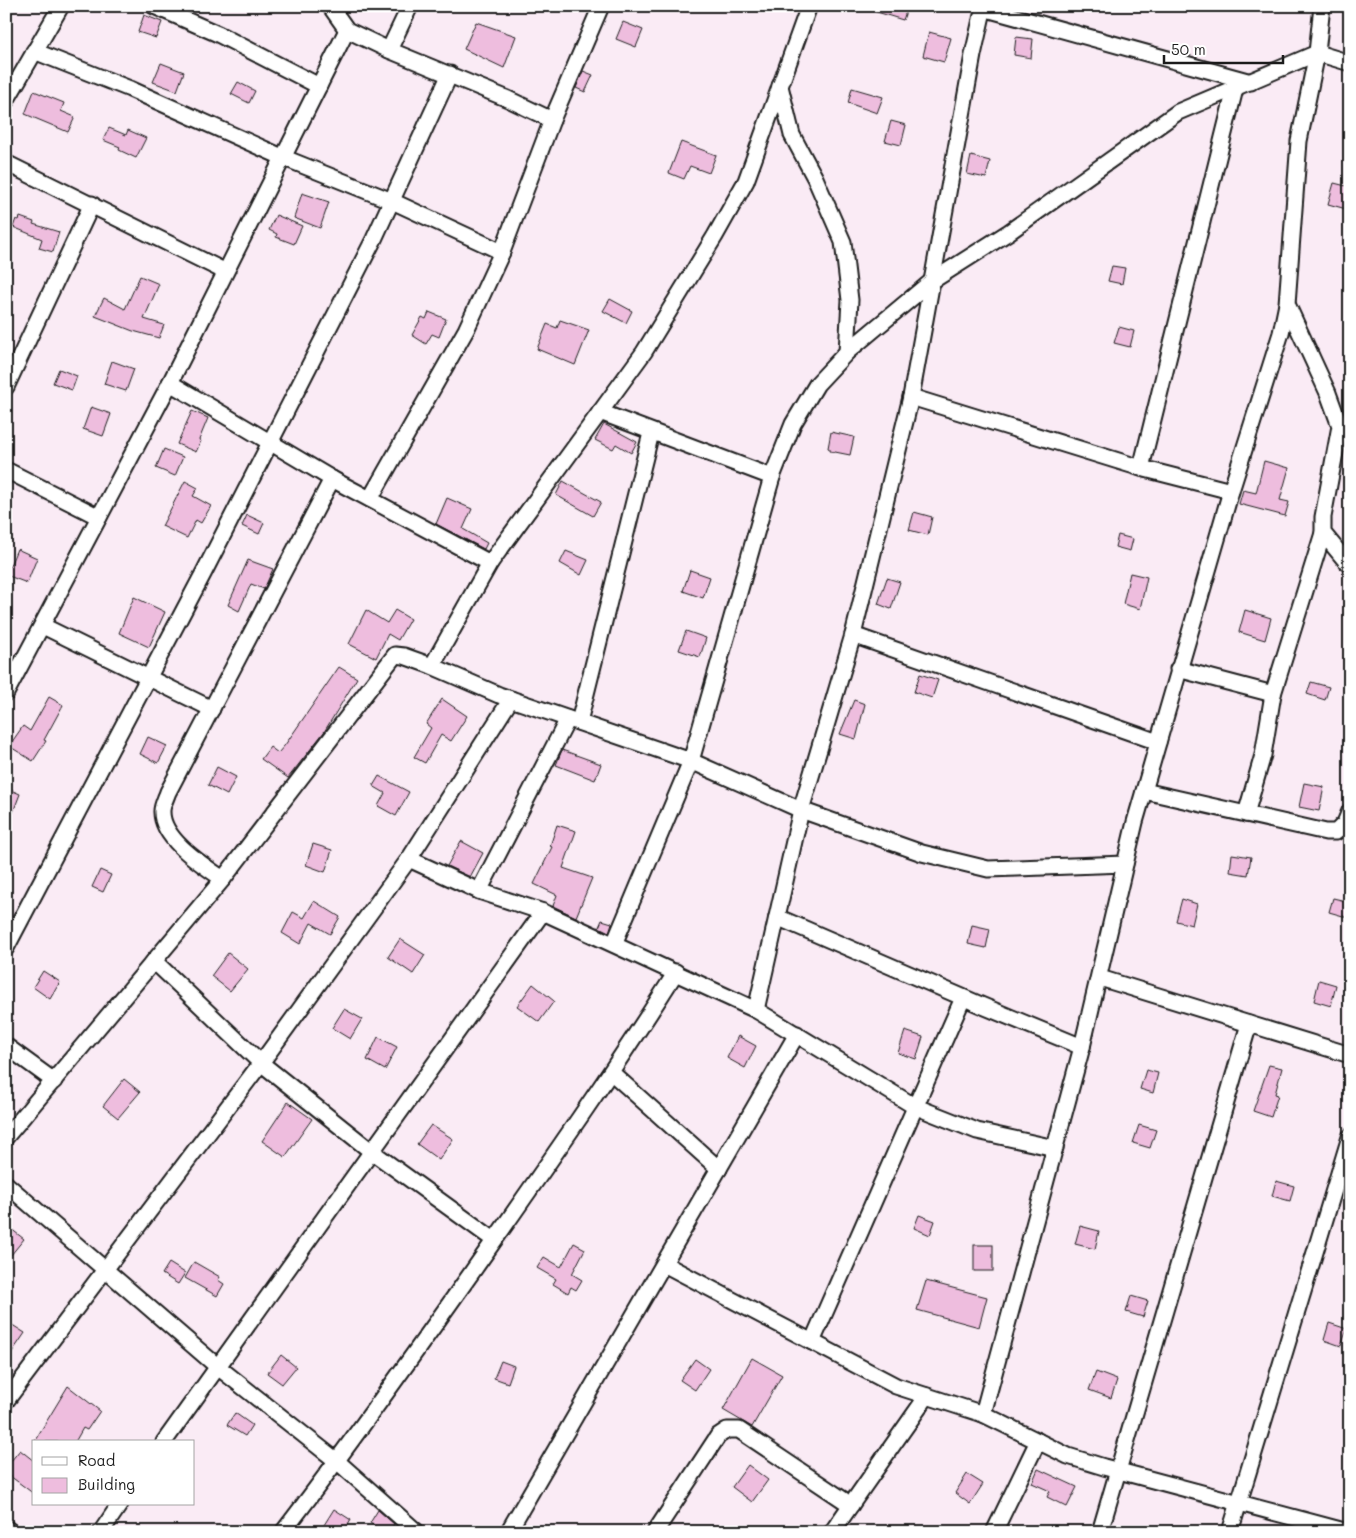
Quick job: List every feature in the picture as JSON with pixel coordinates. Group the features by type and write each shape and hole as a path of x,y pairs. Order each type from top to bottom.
{"street":[{"path":"6,101 61,6"},
{"path":"154,6 218,34 319,86"},
{"path":"330,6 347,30 552,120"},
{"path":"389,50 410,6"},
{"path":"370,499 466,330 502,252 552,120 601,6"},
{"path":"432,666 490,563 644,352 746,181 809,6"},
{"path":"983,1414 1100,978 1125,864 1144,791 1231,491 1281,333 1287,304 1300,142 1317,53 1322,6"},
{"path":"756,1010 801,810 853,635 911,397 984,7 1251,82"},
{"path":"6,693 170,383 224,271 347,30"},
{"path":"34,51 130,89 282,156 392,201 502,252"},
{"path":"614,944 691,761 772,477 793,424 817,384 847,352 932,281 1009,232 1178,112 1317,53 1350,63"},
{"path":"8,941 270,443 392,201 450,74"},
{"path":"780,86 792,135 815,178 844,242 850,300 847,352"},
{"path":"1141,468 1235,89"},
{"path":"6,163 224,271"},
{"path":"6,387 92,204"},
{"path":"1246,814 1263,755 1273,694 1322,533 1323,517 1345,420 1328,393 1287,304"},
{"path":"170,383 332,479 490,563"},
{"path":"911,397 1141,468 1231,491"},
{"path":"600,412 650,433 772,477"},
{"path":"479,891 574,721 650,433"},
{"path":"6,470 98,517"},
{"path":"223,879 188,856 165,826 162,811 168,792 332,479"},
{"path":"1322,533 1347,559"},
{"path":"43,626 212,709"},
{"path":"853,635 1158,742"},
{"path":"6,1137 223,879 395,655 404,656 432,666 511,699 691,761 801,810 922,853 988,869 1125,864"},
{"path":"1178,669 1273,694"},
{"path":"6,1401 261,1063 408,859 511,699"},
{"path":"1144,791 1326,832 1336,832 1345,823 1350,811"},
{"path":"408,859 479,891 543,912 756,1010 914,1106 977,1131 1055,1148"},
{"path":"165,1440 543,912"},
{"path":"777,917 963,998 1082,1046"},
{"path":"154,961 261,1063 372,1151 494,1240"},
{"path":"283,1532 338,1462 612,1073 676,972"},
{"path":"1100,978 1350,1055"},
{"path":"812,1342 963,998"},
{"path":"1100,1532 1120,1472 1248,1024"},
{"path":"508,1532 797,1034"},
{"path":"6,1046 54,1081"},
{"path":"612,1073 719,1169"},
{"path":"1230,1532 1350,1137"},
{"path":"6,1184 218,1366 338,1462 417,1532"},
{"path":"664,1264 896,1386 983,1414 1068,1456 1120,1472 1348,1532"},
{"path":"832,1532 927,1396"},
{"path":"655,1532 718,1436 727,1430 739,1430 851,1505"},
{"path":"994,1532 1038,1441"},
{"path":"100,1532 119,1506"},
{"path":"6,1528 11,1532"}],"building":[{"path":"868,6 908,6 903,20 867,9"},
{"path":"144,15 162,22 156,38 138,32"},
{"path":"476,22 516,36 504,68 464,49"},
{"path":"623,22 643,30 636,47 616,39"},
{"path":"929,32 951,38 944,62 923,56"},
{"path":"1016,37 1033,39 1031,58 1014,55"},
{"path":"161,63 184,72 177,91 153,82"},
{"path":"583,71 593,75 585,92 576,88"},
{"path":"238,82 255,91 249,103 231,94"},
{"path":"852,88 883,97 877,113 848,103"},
{"path":"34,91 64,103 61,111 75,117 68,132 25,114"},
{"path":"891,121 906,125 901,145 885,141"},
{"path":"109,128 126,135 128,130 146,138 136,158 119,150 120,147 103,140"},
{"path":"681,142 716,155 709,173 690,166 684,179 669,173"},
{"path":"971,156 990,161 986,178 967,174"},
{"path":"1334,183 1350,187 1350,210 1328,204"},
{"path":"302,193 329,202 320,228 294,218"},
{"path":"276,215 302,226 294,244 276,237 277,234 269,230"},
{"path":"20,217 34,222 33,224 59,232 53,252 39,248 42,239 13,227 16,219 19,220"},
{"path":"1112,266 1125,268 1122,284 1108,281"},
{"path":"140,276 159,284 144,319 164,325 159,338 133,331 95,316 104,298 125,309"},
{"path":"610,299 632,311 626,323 603,311"},
{"path":"429,312 446,319 439,337 432,334 426,344 412,335 422,317 426,319"},
{"path":"560,320 589,330 575,365 537,349 547,324 557,328"},
{"path":"1119,327 1134,331 1130,347 1114,343"},
{"path":"112,361 134,369 126,391 104,384"},
{"path":"59,369 77,376 72,390 53,383"},
{"path":"91,407 111,414 103,436 83,429"},
{"path":"192,411 208,418 196,452 177,444"},
{"path":"604,424 637,442 631,453 616,444 613,449 595,440"},
{"path":"831,432 854,437 850,455 830,451 828,448"},
{"path":"164,449 183,457 175,476 156,468"},
{"path":"1264,461 1289,468 1280,500 1289,502 1285,516 1239,504 1243,490 1256,493"},
{"path":"185,481 198,488 193,496 211,506 201,523 196,520 187,538 162,526"},
{"path":"563,481 601,502 593,516 556,495"},
{"path":"447,498 472,509 463,529 487,543 484,549 436,524"},
{"path":"914,512 932,517 928,535 909,530"},
{"path":"247,515 264,523 259,534 242,526"},
{"path":"1118,535 1133,539 1130,551 1115,547"},
{"path":"17,549 37,558 27,583 6,575"},
{"path":"566,551 588,560 581,575 560,563"},
{"path":"248,560 273,569 264,589 251,584 239,611 228,605"},
{"path":"690,570 710,577 703,598 683,591"},
{"path":"1130,573 1147,577 1140,609 1123,604"},
{"path":"887,578 900,582 891,609 878,604"},
{"path":"134,597 165,612 149,647 119,633"},
{"path":"366,610 387,623 395,610 410,619 398,640 388,634 376,658 349,644"},
{"path":"1245,610 1271,618 1265,640 1239,632"},
{"path":"686,631 706,638 700,657 679,650"},
{"path":"339,667 357,678 324,732 288,778 261,759 270,747 278,753 285,745"},
{"path":"920,674 938,680 932,698 914,692"},
{"path":"1311,682 1329,687 1325,700 1307,694"},
{"path":"49,697 63,705 44,740 46,741 33,761 9,746 23,726 30,731"},
{"path":"442,699 467,716 451,741 441,735 425,763 414,757 431,728 426,724"},
{"path":"854,700 865,704 856,739 840,734"},
{"path":"148,737 167,746 158,763 140,754"},
{"path":"562,750 601,764 595,780 556,765"},
{"path":"217,767 236,777 227,795 208,785"},
{"path":"379,776 409,792 396,816 378,806 385,793 373,786"},
{"path":"1304,783 1324,787 1319,811 1299,807"},
{"path":"6,788 20,794 7,828 6,827"},
{"path":"557,825 576,831 563,868 592,878 576,917 553,906 557,895 534,884 552,847 550,846"},
{"path":"461,841 483,853 470,877 447,866"},
{"path":"313,844 332,850 325,872 306,865"},
{"path":"1232,854 1251,857 1248,875 1230,872"},
{"path":"100,870 111,875 103,892 92,887"},
{"path":"1333,898 1350,902 1350,918 1329,912"},
{"path":"1182,899 1197,904 1192,925 1176,921"},
{"path":"314,901 340,917 330,934 311,923 300,944 282,933 293,912 304,918"},
{"path":"602,920 612,923 609,932 599,927"},
{"path":"972,925 990,929 986,948 968,944"},
{"path":"400,939 425,955 413,974 388,957"},
{"path":"228,953 248,969 230,991 211,976"},
{"path":"43,971 60,982 50,999 33,987"},
{"path":"1319,980 1336,985 1331,1006 1314,1001"},
{"path":"533,984 554,1001 539,1022 517,1006"},
{"path":"344,1009 362,1019 350,1039 332,1028"},
{"path":"905,1031 923,1037 916,1059 898,1053"},
{"path":"738,1036 756,1046 745,1068 727,1058"},
{"path":"378,1037 397,1047 385,1070 367,1060"},
{"path":"1269,1065 1282,1068 1275,1094 1278,1095 1271,1117 1253,1111"},
{"path":"1146,1070 1158,1073 1153,1093 1140,1089"},
{"path":"124,1079 140,1092 118,1118 103,1106"},
{"path":"288,1102 312,1119 285,1157 262,1141"},
{"path":"431,1125 453,1139 439,1160 417,1144"},
{"path":"1139,1125 1156,1130 1150,1148 1133,1143"},
{"path":"1276,1181 1294,1186 1290,1201 1272,1196"},
{"path":"919,1215 935,1221 930,1235 914,1228"},
{"path":"6,1225 24,1239 6,1261"},
{"path":"1080,1226 1099,1231 1095,1249 1075,1244"},
{"path":"574,1243 585,1249 572,1274 582,1280 576,1290 571,1287 568,1293 553,1284 556,1279 537,1268 544,1257 561,1267"},
{"path":"974,1245 993,1245 993,1271 974,1271"},
{"path":"194,1262 220,1277 218,1280 224,1284 217,1296 185,1278"},
{"path":"169,1263 185,1273 178,1284 162,1274"},
{"path":"926,1281 987,1297 979,1327 917,1310"},
{"path":"1131,1296 1148,1301 1143,1317 1126,1312"},
{"path":"6,1321 25,1333 6,1361"},
{"path":"1329,1323 1347,1329 1341,1346 1324,1340"},
{"path":"281,1355 296,1367 282,1384 267,1373"},
{"path":"752,1358 782,1375 752,1427 723,1410"},
{"path":"695,1359 709,1369 695,1390 680,1380"},
{"path":"501,1361 514,1366 508,1383 494,1378"},
{"path":"1096,1372 1117,1380 1111,1398 1089,1390"},
{"path":"68,1386 100,1411 87,1430 83,1428 76,1440 35,1440"},
{"path":"235,1413 252,1425 245,1436 227,1425"},
{"path":"20,1450 32,1459 32,1492 6,1473 6,1467"},
{"path":"748,1465 768,1480 752,1502 732,1487"},
{"path":"1038,1469 1077,1487 1067,1507 1047,1497 1050,1491 1032,1483"},
{"path":"967,1474 983,1484 970,1504 955,1493"},
{"path":"334,1509 351,1520 344,1532 334,1532 324,1525"},
{"path":"378,1510 394,1524 389,1532 383,1532 370,1523"}]}
